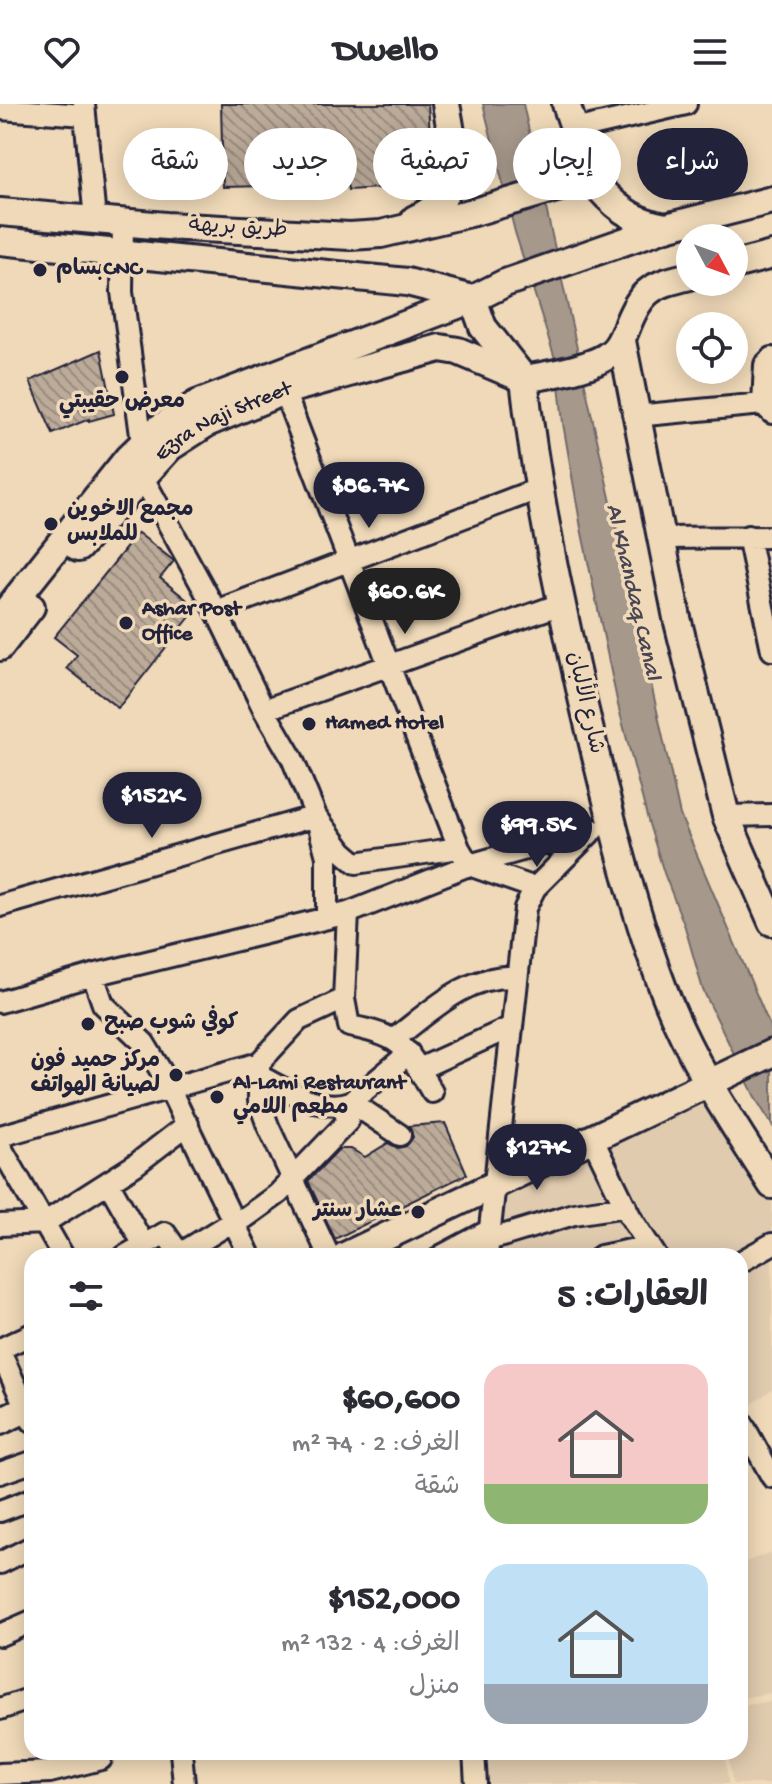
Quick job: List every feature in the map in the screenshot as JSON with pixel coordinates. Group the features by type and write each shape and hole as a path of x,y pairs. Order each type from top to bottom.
{"main road":[{"path":"381,234 427,214 440,203 449,187 454,149 446,104"},
{"path":"566,104 573,128"},
{"name":"طريق بريهة","path":"0,212 350,236 381,234 515,200"},
{"path":"610,200 616,207 645,223 666,227"},
{"name":"Ezra Naji Street","path":"0,619 142,443 197,404 473,299 505,283 666,227 772,200"},
{"name":"طريق بريهة","path":"0,241 407,282 473,299"},
{"path":"748,261 772,255"},
{"path":"473,299 483,327 536,377 601,359 611,353 622,341 637,302 646,290 676,279"},
{"path":"622,341 677,618 726,816 772,922"},
{"name":"Ezra Naji Street","path":"0,647 89,534 142,476 170,447 207,423 284,391 440,348 536,377"},
{"name":"شارع الألبان","path":"536,377 538,489 602,826 664,990 772,1185"},
{"path":"362,1248 772,1053"},
{"path":"0,1421 24,1414"}],"street":[{"path":"583,128 686,104"},
{"path":"0,109 85,109 95,220"},
{"path":"123,222 122,292 142,443"},
{"path":"635,416 768,409 765,365 772,358"},
{"path":"284,391 464,857 535,888"},
{"path":"142,476 292,758 316,816 327,857 327,917"},
{"path":"216,611 538,489"},
{"path":"748,536 772,650"},
{"path":"661,538 772,537"},
{"path":"264,710 561,604"},
{"path":"726,816 772,815"},
{"path":"316,816 342,851 356,863 464,857 602,826"},
{"path":"0,906 316,816"},
{"path":"489,1242 525,908 535,888 602,826"},
{"path":"0,1002 93,975 348,913 464,857"},
{"path":"348,913 344,999 349,1026 380,1032 407,1054 432,1092"},
{"path":"93,975 103,1004 144,1043 170,1088 246,1248"},
{"path":"191,1248 233,1221 246,1217 293,1178 350,1109 407,1054 452,995 474,983 517,977"},
{"path":"0,1136 170,1088 259,1070 299,1020 344,999"},
{"path":"407,1054 511,1027"},
{"path":"259,1070 306,1098 350,1109 400,1135"},
{"path":"259,1070 261,1107 325,1248"},
{"path":"0,1225 44,1223 135,1165 188,1124"},
{"path":"592,1138 651,1248"},
{"path":"0,1146 58,1248"},
{"path":"108,1182 144,1245"},
{"path":"468,1248 574,1214 626,1206"},
{"path":"139,1248 165,1233 175,1248"},
{"path":"748,1258 772,1244"},
{"path":"24,1338 0,1350 24,1400"},
{"path":"748,1434 772,1477"},
{"path":"0,1473 24,1465"},
{"path":"0,1511 24,1502"},
{"path":"0,1563 24,1551"},
{"path":"0,1635 24,1624"},
{"path":"0,1709 24,1701"},
{"path":"0,1774 50,1772 97,1760"},
{"path":"182,1760 184,1784"},
{"path":"474,1760 476,1784"}],"shaded area":[{"name":"Al Khandaq Canal","path":"483,104 523,104 528,128 513,128 513,200 544,200 680,815 772,1031 772,1125 756,1099 703,990 649,824 618,705 581,528 563,423 557,365 515,232 497,160 497,128 489,128"},
{"path":"708,1083 772,1185 772,1389 748,1407 748,1248 488,1248 493,1185"},
{"path":"772,1552 772,1693 748,1697 748,1561"},
{"path":"772,1701 772,1784 733,1784 728,1760 748,1760 748,1705"},
{"path":"473,1760 725,1760 729,1784 476,1784"}],"building":[{"path":"221,104 428,104 430,128 373,128 373,188 357,189 357,128 244,128 244,186 228,187 228,128 222,128"},
{"path":"101,350 114,414 89,419 53,434 30,381"},
{"name":"Ashar Post Office","path":"138,533 174,561 160,578 197,608 118,708 67,668 77,655 54,637"},
{"path":"445,1123 467,1174 335,1239 308,1181 339,1149 351,1149 365,1157 388,1143 398,1148 406,1146 413,1137 409,1126"}],"place":[{"name":"بسامCNC","path":"40,270"},
{"name":"معرض حقيبتي","path":"122,377"},
{"name":"مجمع الاخوين للملابس","path":"51,524"},
{"name":"Ashar Post Office","path":"126,623"},
{"name":"Hamed Hotel","path":"309,724"},
{"name":"كوفي شوب صبح","path":"88,1024"},
{"name":"مركز حميد فون لصيانة الهواتف","path":"176,1075"},
{"name":"Al-Lami Restaurant مطعم اللامي","path":"217,1097"},
{"name":"عشار سنتر","path":"418,1212"}]}
